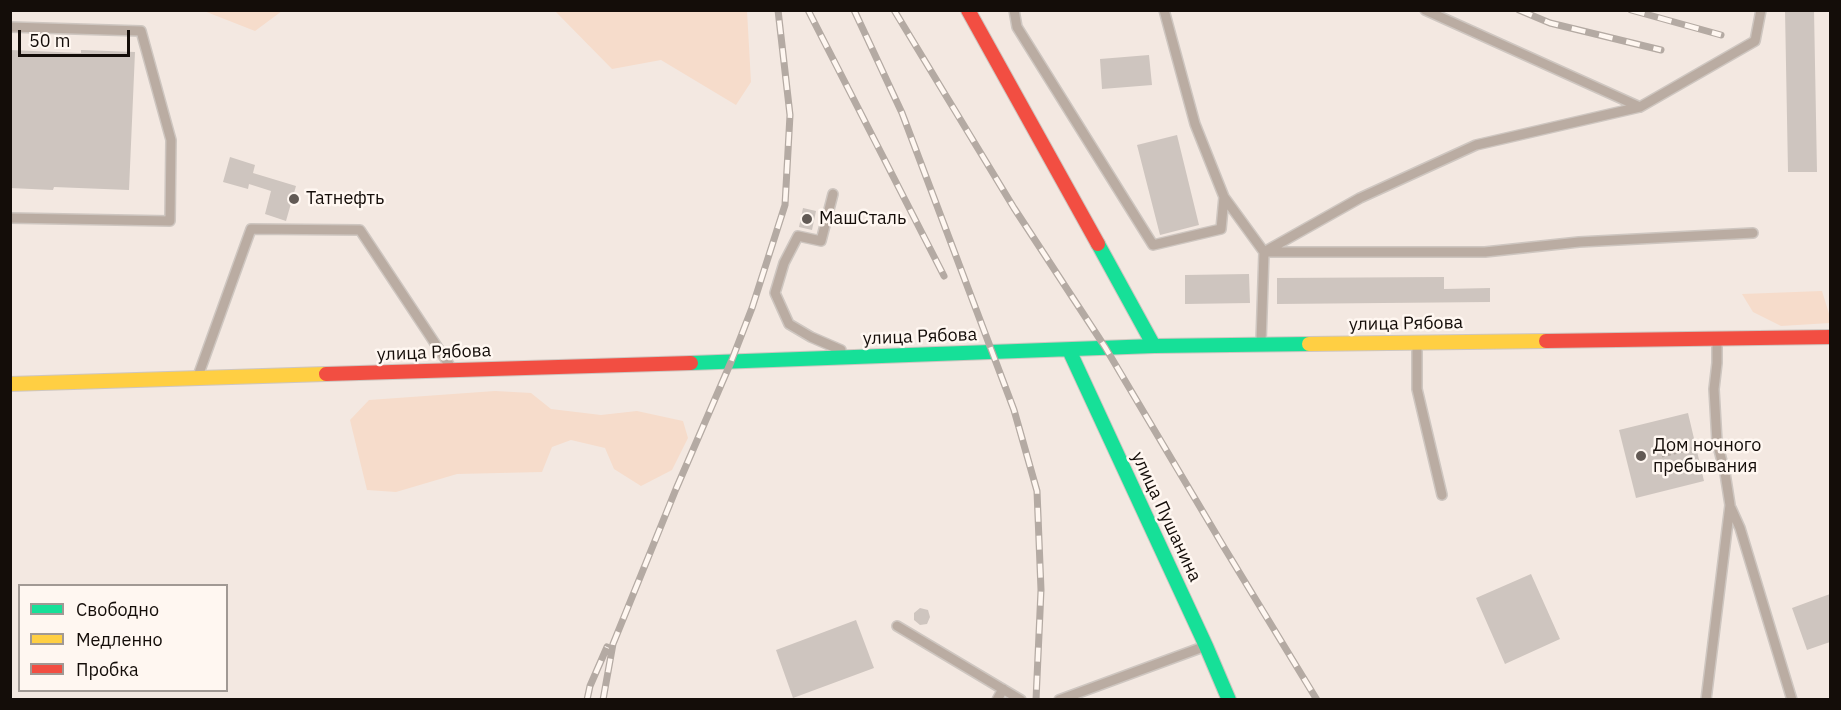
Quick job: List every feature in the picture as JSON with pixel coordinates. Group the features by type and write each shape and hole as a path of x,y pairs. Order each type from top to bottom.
{"street":[{"path":"968,10 1154,346"},
{"name":"улица Рябова","path":"10,384 1154,346 1830,336"},
{"name":"улица Пушанина","path":"1070,350 1229,699"}],"lane":[{"path":"1014,10 1017,27 1153,246 1221,229 1224,197"},
{"path":"1164,10 1195,124 1224,197 1264,252 1261,344"},
{"path":"1425,10 1640,107"},
{"path":"1264,252 1360,198 1476,145 1640,107 1755,41 1761,10"},
{"path":"10,27 141,31 171,140 170,221 10,218"},
{"path":"834,194 821,241 798,236 784,263 775,293 789,324 810,337 857,357"},
{"path":"198,377 251,229 360,230 453,371"},
{"path":"1264,252 1485,252 1579,242 1752,233"},
{"path":"1706,699 1730,506 1717,442 1714,389 1717,338"},
{"path":"1417,342 1417,389 1442,495"},
{"path":"1730,506 1740,528 1792,699"},
{"path":"897,626 1021,699"},
{"path":"1059,699 1206,646"},
{"path":"997,699 1003,689"}],"path":[{"path":"1662,456 1717,442"}],"shaded area":[{"path":"204,11 282,11 255,31"},
{"path":"555,11 747,11 751,82 736,105 661,60 612,69"},
{"path":"1822,291 1830,323 1781,326 1753,312 1742,294"},
{"path":"495,391 531,393 551,409 601,415 637,411 683,421 688,438 672,470 641,486 614,469 605,448 571,440 552,447 542,472 457,474 396,492 367,490 350,420 369,400"}],"building":[{"path":"1785,10 1814,10 1817,172 1788,172"},
{"path":"10,50 81,53 81,50 135,52 129,190 10,188"},
{"path":"1149,55 1152,85 1102,89 1100,59"},
{"path":"1177,135 1199,225 1160,235 1137,145"},
{"path":"230,157 255,165 253,173 296,186 286,221 265,214 271,191 249,184 248,189 223,182"},
{"name":"МашСталь","path":"803,208 816,211 812,230 799,227"},
{"path":"1249,274 1250,303 1185,304 1185,275"},
{"path":"1444,277 1444,289 1490,288 1490,302 1277,304 1277,278"},
{"name":"Дом ночного пребывания","path":"1688,413 1704,481 1636,498 1619,430"},
{"path":"1531,574 1560,639 1505,664 1476,598"},
{"path":"1830,594 1830,642 1807,650 1792,608"},
{"path":"920,608 928,610 930,617 927,624 920,625 914,620 914,613"},
{"path":"856,620 874,668 793,698 776,650"}],"railway":[{"path":"603,700 613,644 731,362 752,308 785,205 790,115 778,10"},
{"path":"808,10 944,276"},
{"path":"854,10 902,113 1014,410 1037,491 1041,590 1036,700"},
{"path":"894,10 1014,208 1105,347 1317,700"},
{"path":"1519,10 1550,23 1661,50"},
{"path":"1631,10 1721,35"},
{"path":"587,700 590,686 607,647"}],"traffic: fast":[{"path":"1098,244 1154,346"},
{"path":"691,363 1154,346 1309,344"},
{"path":"1069,350 1229,700"}],"traffic: slow":[{"path":"1309,344 1546,341"},
{"path":"10,384 326,374"}],"traffic: jam":[{"path":"968,10 1098,244"},
{"path":"1546,341 1830,337"},
{"path":"326,374 691,363"}],"place":[{"name":"Татнефть","path":"294,199"},
{"name":"МашСталь","path":"807,219"},
{"name":"Дом ночного пребывания","path":"1641,456"}]}
